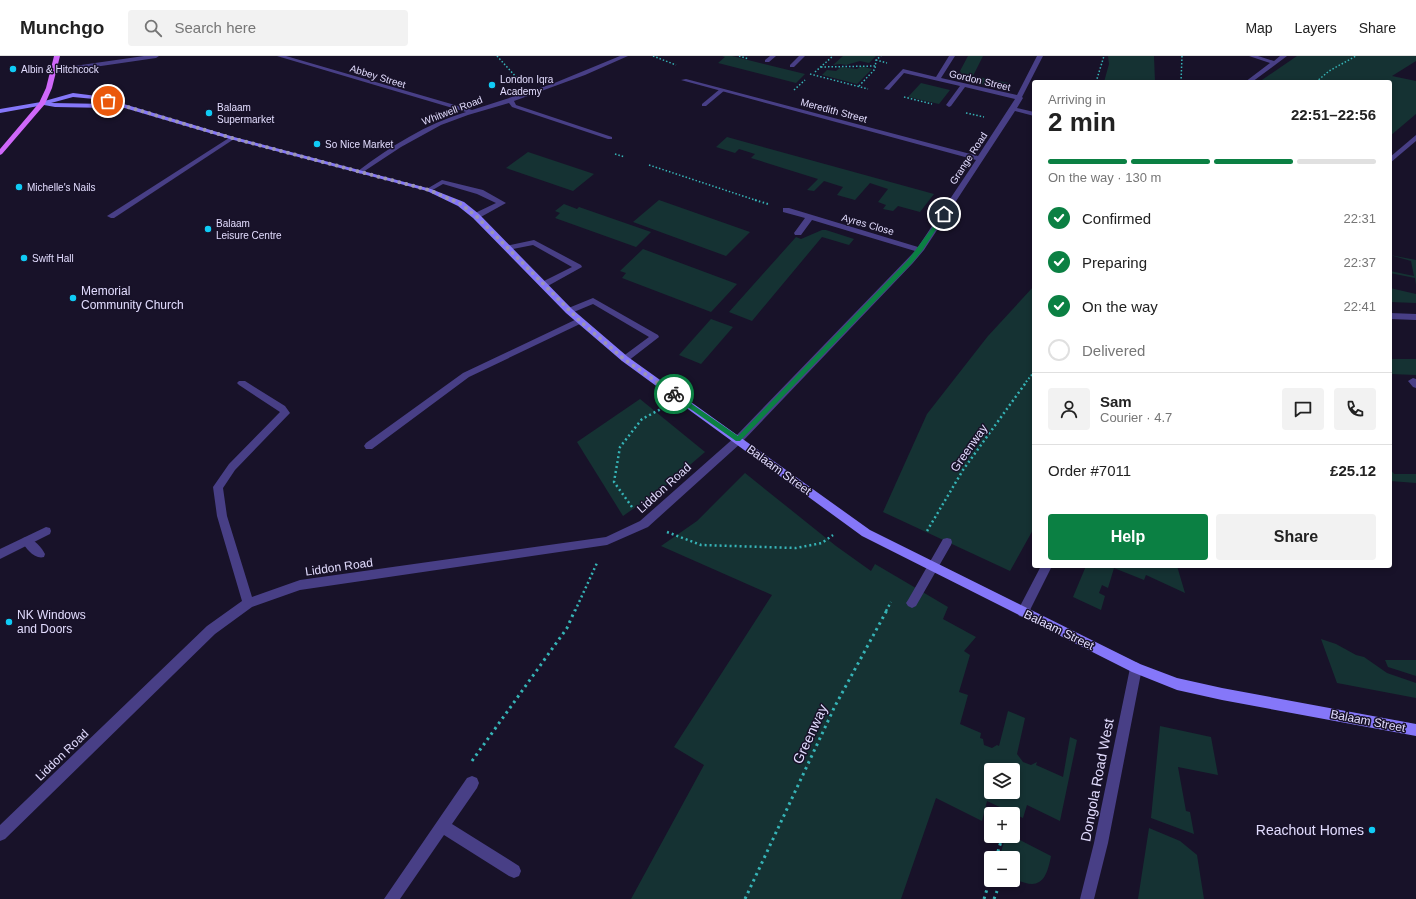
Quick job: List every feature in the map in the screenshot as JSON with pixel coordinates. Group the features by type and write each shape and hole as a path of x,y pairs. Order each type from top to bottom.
{"main road":[{"path":"0,153 42,104 49,88 57,56"},
{"name":"Balaam Street","path":"42,104 73,95 95,97 232,138 429,190 461,204 476,216 569,311 624,359 866,533 1136,668 1163,680 1222,694 1416,730"},
{"path":"0,112 42,104"},
{"name":"Balaam Street","path":"42,104 64,107 93,105 121,106"}],"street":[{"path":"53,71 156,56"},
{"name":"Abbey Street","path":"280,56 470,111"},
{"name":"Whitwell Road","path":"360,172 408,139 440,124 470,111 510,100 588,73 625,56"},
{"path":"767,60 773,56"},
{"path":"792,66 802,56"},
{"name":"Gordon Street","path":"936,79 952,56"},
{"name":"Grange Road","path":"738,440 920,250 1020,98 1040,56"},
{"path":"1252,56 1275,62"},
{"path":"1251,80 1284,56"},
{"name":"Gordon Street","path":"887,90 903,72 1020,98"},
{"name":"Meredith Street","path":"684,80 980,159"},
{"path":"949,104 964,85"},
{"path":"704,105 722,90"},
{"path":"510,100 514,106 610,138"},
{"path":"1013,109 1032,114"},
{"path":"1392,159 1416,137"},
{"path":"111,216 232,138"},
{"path":"429,190 442,182 480,192 502,203 476,216"},
{"name":"Ayres Close","path":"786,210 920,250"},
{"path":"798,233 810,217"},
{"path":"508,248 534,242 578,267 543,285"},
{"path":"569,311 593,301 655,337 624,359"},
{"path":"1392,316 1416,317"},
{"path":"369,446 466,376 580,321"},
{"path":"242,383 282,408 285,413 232,467 218,487 222,516 248,603"},
{"name":"Liddon Road","path":"0,834 211,630 248,603 300,586 607,541 644,524 738,440"},
{"path":"0,554 46,532"},
{"path":"27,541 40,554"},
{"path":"912,602 947,542"},
{"path":"1023,612 1047,568"},
{"name":"Dongola Road West","path":"1087,899 1101,843 1136,668"},
{"path":"391,899 472,783"},
{"path":"443,826 514,871"}],"path":[{"path":"497,56 530,93"},
{"path":"859,86 875,69 876,60 880,56"},
{"path":"1097,80 1104,56"},
{"path":"1182,56 1182,80"},
{"path":"1318,80 1328,72 1356,56"},
{"path":"821,67 835,69 839,66 856,66 861,64 876,66"},
{"path":"811,74 872,90"},
{"path":"900,96 938,106"},
{"path":"961,111 1004,122"},
{"path":"649,165 786,210"},
{"name":"Greenway","path":"926,532 963,470 1032,375"},
{"path":"681,399 642,419 620,447 614,482 644,524 701,545 796,548 822,543 833,535"},
{"path":"472,783 481,771 470,765 567,628 607,541"},
{"name":"Greenway","path":"745,899 835,706 892,600"},
{"path":"984,899 988,887"},
{"path":"994,899 997,891"}],"green space":[{"path":"722,56 732,56 805,74 796,83 718,63 725,57"},
{"path":"843,56 876,56 869,63 860,61 846,65 833,65"},
{"path":"968,56 983,56 973,76 1009,83 992,86 974,82 963,77 960,71"},
{"path":"1108,56 1154,56 1155,80 1105,80 1109,64"},
{"path":"1297,56 1416,56 1416,61 1392,76 1416,81 1416,114 1392,134 1392,80 1262,80"},
{"path":"861,66 872,69 857,84 822,75 827,70 836,71 841,67 857,69"},
{"path":"921,83 950,90 939,104 908,97"},
{"path":"727,137 934,194 920,212 898,206 893,211 883,209 886,205 878,202 888,189 870,183 855,200 837,195 843,187 824,181 814,191 807,190 818,179 751,158 755,154 739,149 735,153 716,147"},
{"path":"528,152 594,174 573,191 506,168"},
{"path":"659,200 750,232 726,256 633,222"},
{"path":"564,204 577,209 579,207 651,232 636,247 555,218 560,213 555,211"},
{"path":"822,230 854,239 849,245 822,237 752,321 729,312 796,237 801,239"},
{"path":"643,249 737,284 711,312 622,278 626,273 620,271"},
{"path":"1392,255 1416,260 1416,285 1415,278 1392,273 1392,271 1414,276 1411,261"},
{"path":"1032,288 1032,532 1010,571 883,512 927,414 988,336"},
{"path":"1392,288 1416,294 1416,303 1392,302"},
{"path":"711,319 733,327 701,364 679,355"},
{"path":"1392,359 1416,359 1416,375 1392,374"},
{"path":"640,399 705,452 663,488 623,516 577,442"},
{"path":"1392,472 1394,474 1416,474 1416,483 1392,481"},
{"path":"745,473 836,546 871,571 875,564 948,607 943,619 976,637 964,651 970,655 959,692 968,695 960,724 981,733 980,738 983,739 984,745 992,748 997,745 999,746 1008,711 1025,718 1017,754 1023,762 1031,765 1037,762 1036,765 1063,777 1070,737 1077,740 1060,821 1027,805 1023,818 1020,817 1020,807 1000,807 987,801 986,807 984,807 982,821 936,798 901,899 631,899 704,765 674,747 772,595 661,546 697,521"},
{"path":"1085,568 1114,568 1108,588 1102,585 1099,593 1105,596 1101,610 1073,597"},
{"path":"1114,568 1178,568 1185,593 1146,575 1144,580"},
{"path":"1321,639 1336,644 1356,655 1364,657 1387,673 1416,683 1416,698 1337,683"},
{"path":"1385,660 1416,660 1416,676 1388,667"},
{"path":"1160,726 1211,737 1218,775 1178,767 1186,811 1190,812 1194,834 1151,818"},
{"path":"1149,828 1180,841 1197,855 1204,899 1138,899"},
{"path":"1020,840 1051,856 1044,878 1035,884 1020,881 1020,851 1001,851 1004,843 1020,843"}],"way so far":[{"path":"108,101 232,138 429,190 461,204 476,216 580,321 624,359 674,394"}],"place":[{"name":"Albin & Hitchcock","path":"13,69"},
{"name":"London Iqra Academy","path":"492,85"},
{"name":"Balaam Supermarket","path":"209,113"},
{"name":"So Nice Market","path":"317,144"},
{"name":"Michelle's Nails","path":"19,187"},
{"name":"Balaam Leisure Centre","path":"208,229"},
{"name":"Swift Hall","path":"24,258"},
{"name":"Memorial Community Church","path":"73,298"},
{"name":"NK Windows and Doors","path":"9,622"},
{"name":"Reachout Homes","path":"1372,830"}],"route":[{"path":"674,394 738,440 910,262 920,250 944,214"}]}
